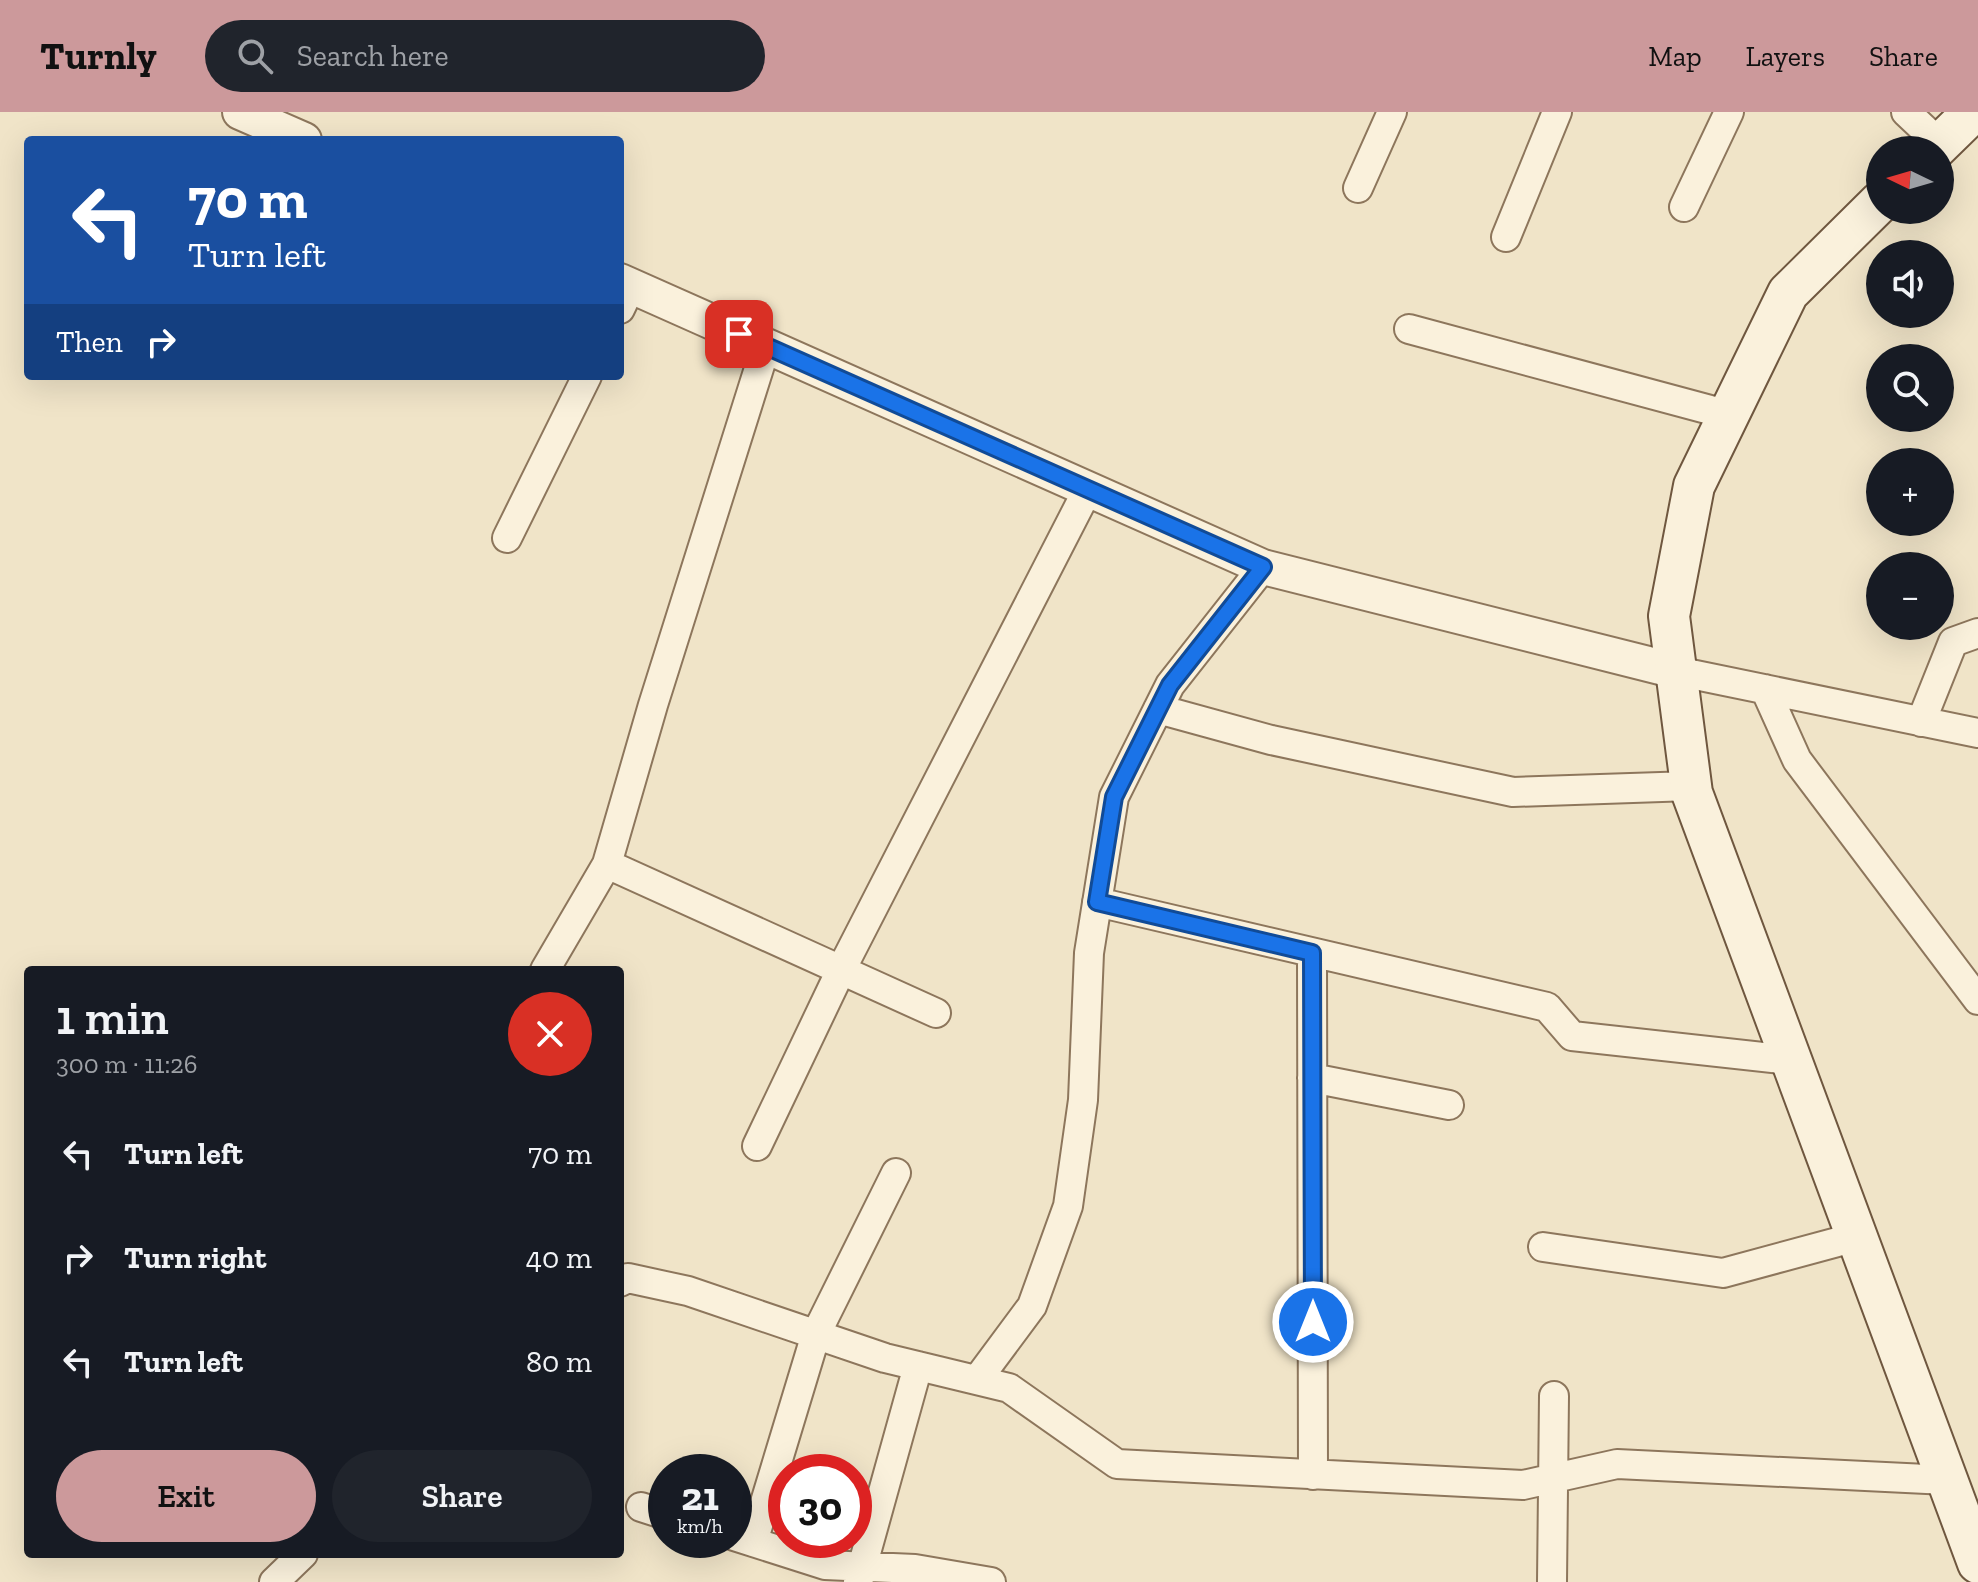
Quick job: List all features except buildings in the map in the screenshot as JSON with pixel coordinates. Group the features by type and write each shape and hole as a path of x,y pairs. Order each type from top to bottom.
{"main road":[{"path":"1948,136 1973,112"},
{"path":"1866,216 1788,293 1694,486 1669,616 1691,786 1978,1563"}],"street":[{"path":"240,112 295,136"},
{"path":"1358,188 1392,112"},
{"path":"1506,237 1557,112"},
{"path":"1684,207 1729,112"},
{"path":"1906,112 1927,136"},
{"path":"624,292 766,346 1263,567 1676,671 1978,733"},
{"path":"1409,329 1729,415"},
{"path":"547,966 607,864 653,705 766,346"},
{"path":"507,538 585,380"},
{"path":"757,1146 841,970 1088,489"},
{"path":"977,1380 1032,1306 1068,1206 1083,1100 1089,953 1114,797 1170,685 1263,567"},
{"path":"1921,722 1953,642 1978,633"},
{"path":"1765,689 1797,760 1978,1000"},
{"path":"1158,709 1271,740 1513,792 1691,786"},
{"path":"607,864 936,1013"},
{"path":"1097,902 1547,1007 1572,1036 1791,1060"},
{"path":"1312,953 1313,1475"},
{"path":"1312,1078 1449,1105"},
{"path":"752,1516 816,1334 896,1173"},
{"path":"1543,1247 1723,1273 1856,1237"},
{"path":"624,1280 628,1278 688,1291 885,1358 1009,1388 1117,1464 1523,1485 1617,1464 1947,1480"},
{"path":"860,1574 918,1366"},
{"path":"1552,1582 1554,1396"},
{"path":"752,1542 860,1574 915,1569 991,1582"},
{"path":"274,1582 299,1558"}],"route":[{"path":"739,334 1263,567 1170,685 1114,797 1097,902 1312,953 1313,1322"}]}
